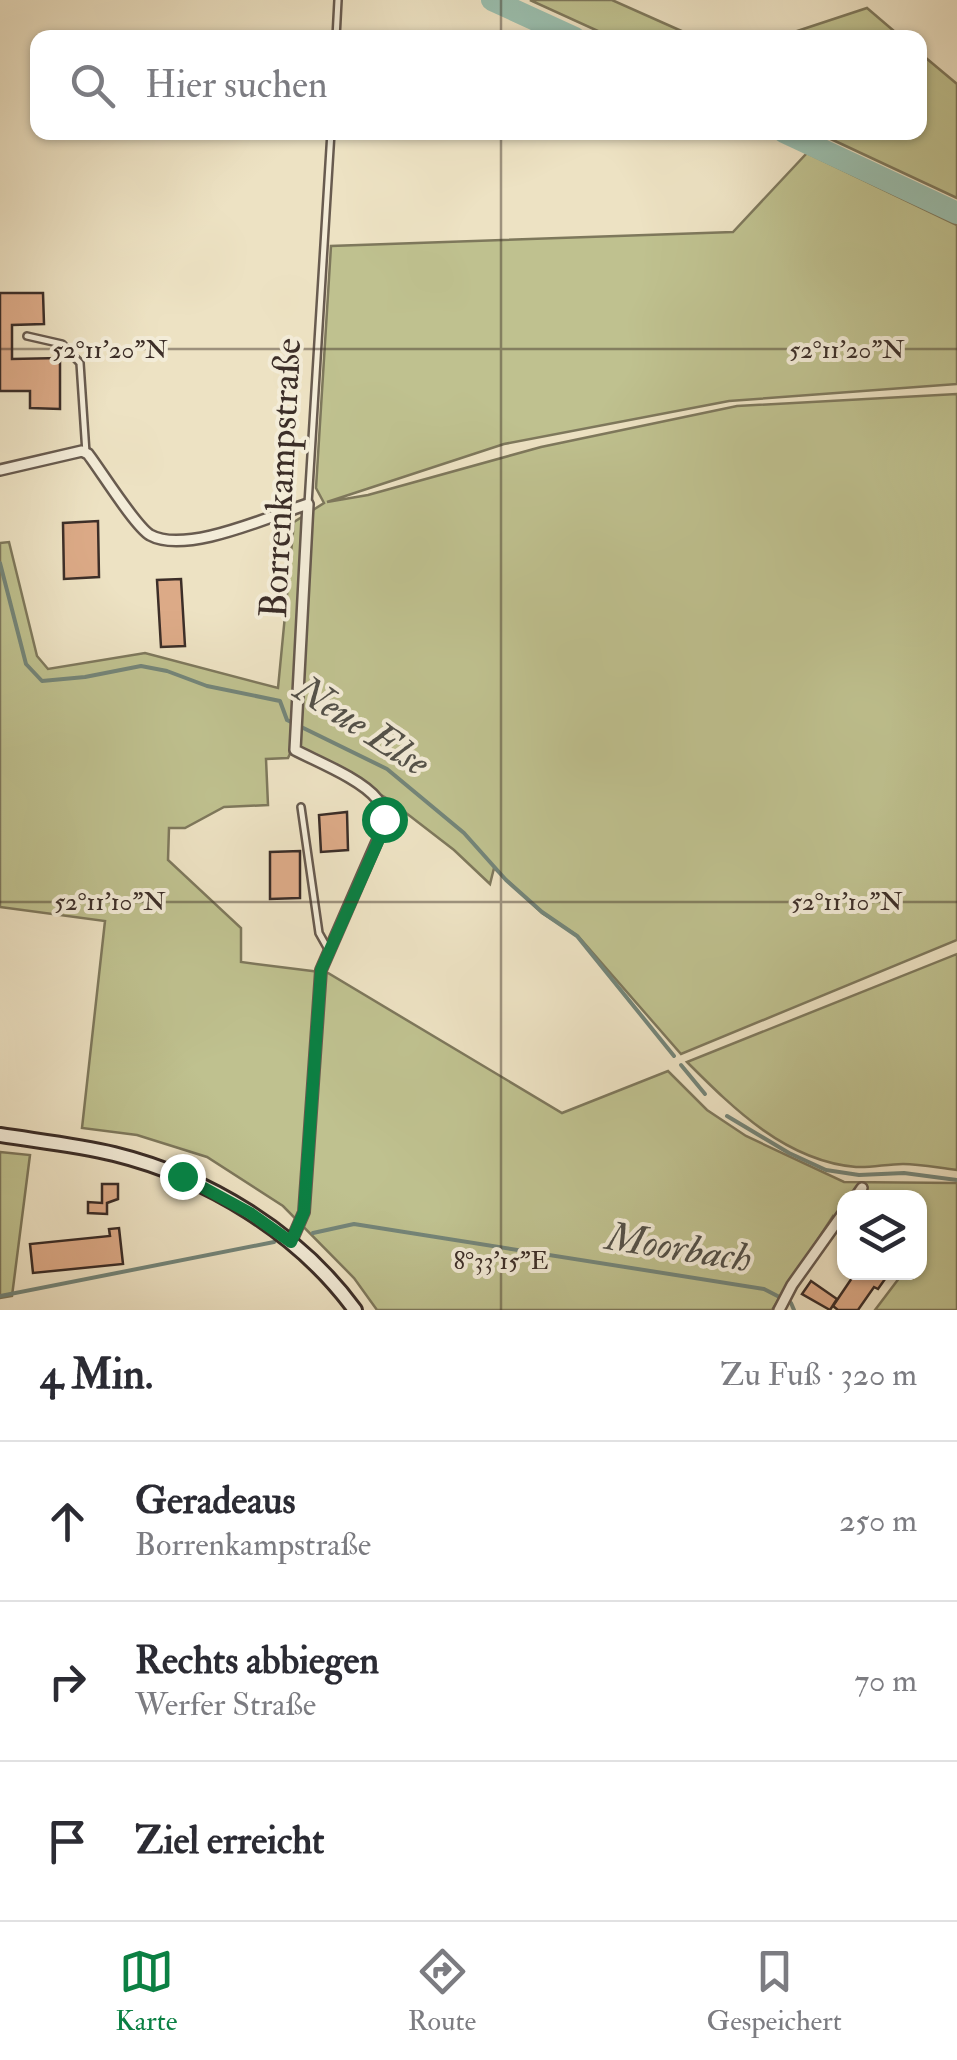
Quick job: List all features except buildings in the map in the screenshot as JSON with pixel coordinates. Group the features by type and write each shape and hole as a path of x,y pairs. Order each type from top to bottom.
{"street":[{"path":"0,470 82,451 147,534 170,542 196,539 308,504"},
{"name":"Borrenkampstraße","path":"291,1242 304,1212 321,970 380,837 384,819 379,800 362,786 295,750 308,504"},
{"path":"0,1135 114,1154 182,1176 250,1213 291,1242 355,1310"},
{"path":"779,1307 837,1222"}],"lane":[{"path":"336,30 338,0"},
{"name":"Borrenkampstraße","path":"308,504 330,140"},
{"path":"27,336 62,344 80,363 86,453"},
{"path":"302,807 320,933 329,952"}],"green space":[{"path":"530,0 612,0 679,30 596,30"},
{"path":"867,8 893,30 800,30"},
{"path":"927,59 957,84 957,198 833,140 927,140"},
{"path":"807,153 957,225 957,384 729,401 504,444 327,502 368,495 541,447 737,406 957,394 957,940 681,1054 578,936 542,913 494,868 490,884 454,850 388,799 294,745 288,758 266,759 268,805 224,807 185,828 169,828 168,860 241,928 241,962 328,973 562,1113 668,1071 707,1110 746,1136 844,1182 957,1183 957,1310 875,1310 898,1280 927,1280 927,1190 837,1190 837,1219 833,1216 772,1310 377,1310 354,1278 283,1206 207,1157 137,1135 82,1128 105,921 0,907 0,543 9,542 37,656 48,669 145,653 278,688 294,522 324,503 316,488 331,246 733,232"},
{"path":"957,954 957,1170 910,1164 856,1167 807,1155 763,1130 687,1062"},
{"path":"0,1152 30,1155 12,1296 0,1298"}],"waterway":[{"path":"492,0 558,30"},
{"path":"801,140 957,213"},
{"name":"Neue Else","path":"0,563 26,664 42,681 141,666 207,686 280,701 287,720 387,769 464,833 506,880 577,936 674,1056"},
{"name":"Neue Else","path":"681,1065 705,1094"},
{"name":"Neue Else","path":"727,1116 826,1170 957,1180"},
{"name":"Moorbach","path":"313,1233 354,1224 764,1289 791,1303 794,1310"},
{"name":"Moorbach","path":"0,1296 274,1242"}],"route":[{"path":"182,1176 250,1213 291,1242 304,1212 321,970 380,837 384,819"}]}
